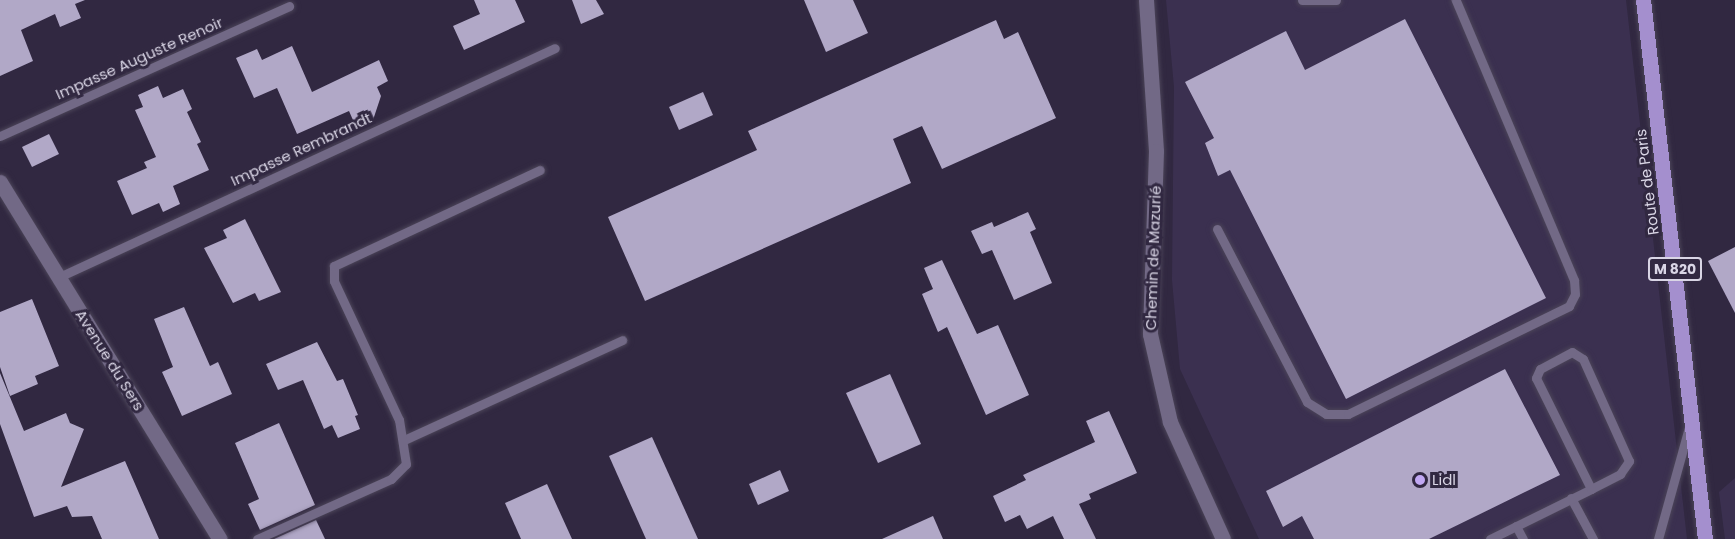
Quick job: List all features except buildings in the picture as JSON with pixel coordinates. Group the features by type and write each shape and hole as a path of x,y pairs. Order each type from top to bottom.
{"main road":[{"name":"Route de Paris","path":"1643,0 1705,539"}],"street":[{"name":"Chemin de Mazurié","path":"1146,0 1156,151 1150,334 1170,422 1223,539"},
{"name":"Avenue du Sers","path":"0,182 220,539"}],"lane":[{"path":"1302,0 1336,0"},
{"path":"1217,230 1307,402 1326,414 1348,414 1569,306 1575,294 1574,280 1456,0"},
{"name":"Impasse Auguste Renoir","path":"0,136 290,6"},
{"name":"Impasse Rembrandt","path":"59,277 555,48"},
{"path":"257,539 401,473 406,464 399,420 331,272 341,262 540,170"},
{"path":"404,440 622,340"},
{"path":"1490,539 1591,489 1620,474 1629,461 1583,360 1572,352 1540,369 1536,378 1591,489"},
{"path":"1658,539 1691,419"},
{"path":"1571,498 1593,539"},
{"path":"1516,526 1523,539"}],"shaded area":[{"path":"1166,0 1626,0 1687,539 1259,539 1180,369 1172,280 1174,87"},
{"path":"1735,478 1735,539 1725,539 1719,492"}],"place":[{"name":"Lidl","path":"1420,480"}]}
